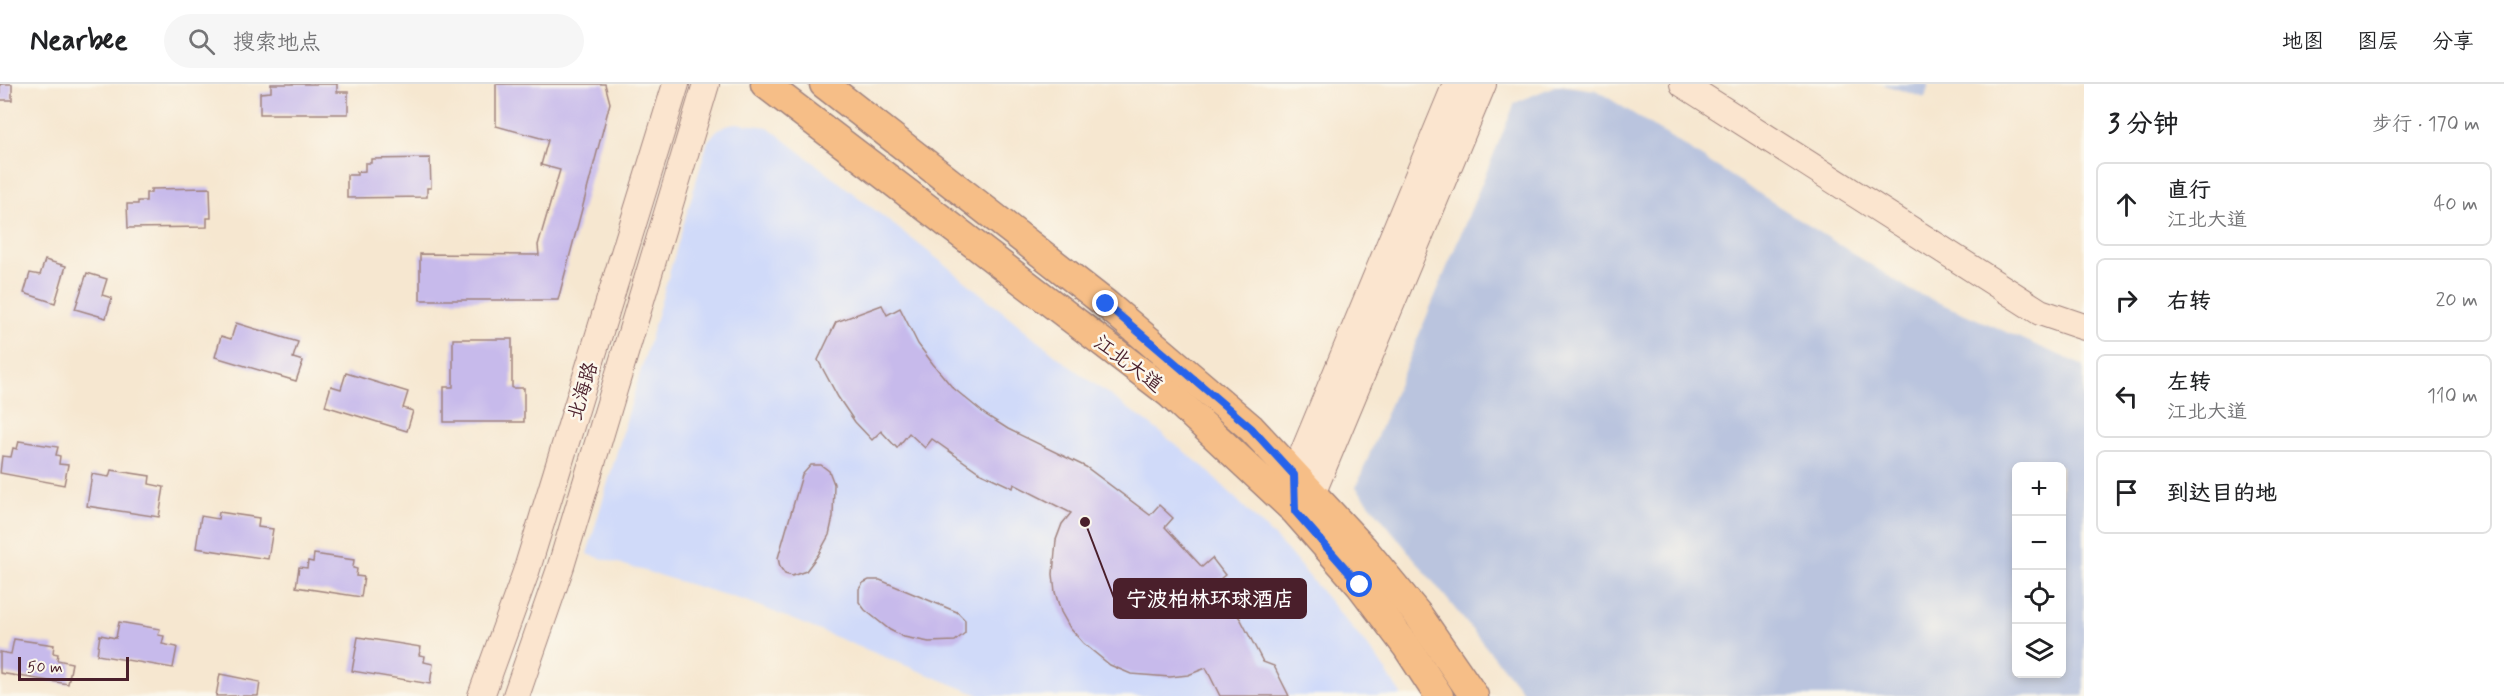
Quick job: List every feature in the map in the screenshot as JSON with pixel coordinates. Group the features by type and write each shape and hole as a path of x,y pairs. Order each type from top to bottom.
{"main road":[{"name":"江北大道","path":"765,84 1300,493 1363,548 1419,616 1473,696"},
{"name":"江北大道","path":"824,84 1106,304 1251,428 1300,493 1360,585 1407,647 1440,696"}],"street":[{"name":"北海路","path":"481,696 529,564 676,84"},
{"name":"北海路","path":"516,696 561,566 706,84"},
{"path":"1300,493 1456,84"},
{"path":"1300,493 1482,84"},
{"path":"1683,84 2040,312 2084,327"}],"shaded area":[{"path":"1882,84 1929,84 1925,98"},
{"path":"1557,85 1596,90 1912,291 2084,366 2084,696 1526,696 1356,487 1515,103"},
{"path":"736,123 768,127 948,267 1068,365 1151,425 1205,468 1287,550 1377,658 1402,696 981,696 749,602 587,554 708,141 718,129"}],"building":[{"path":"0,84 12,84 12,100 0,100"},
{"path":"271,84 337,84 337,92 348,92 348,114 260,114 260,93 271,92"},
{"path":"496,84 605,84 610,103 558,300 420,300 420,254 539,255 538,245 560,170 541,165 548,140 496,126"},
{"path":"430,158 431,188 427,188 427,197 347,198 347,175 357,175 357,172 365,171 365,163 371,163 371,159"},
{"path":"210,188 211,218 207,218 207,227 128,228 127,204 146,201 146,193 151,193 151,189"},
{"path":"45,260 66,266 55,303 24,293 30,273 40,275"},
{"path":"87,273 107,279 102,295 112,298 106,318 75,309"},
{"path":"882,305 887,315 900,308 918,344 933,364 952,387 986,415 1008,429 1086,467 1150,515 1159,505 1173,518 1165,527 1202,567 1212,558 1225,575 1214,584 1241,620 1263,662 1274,666 1289,696 1220,696 1206,668 1188,675 1170,677 1131,674 1110,665 1083,643 1070,628 1061,612 1053,574 1056,540 1062,524 1071,513 1014,484 1013,488 979,472 932,439 925,448 909,433 897,448 881,431 872,440 855,422 838,397 818,360 836,322"},
{"path":"236,323 298,342 293,358 303,361 296,381 215,357 221,336 231,339"},
{"path":"453,339 512,339 512,388 524,388 524,422 444,422 444,387 453,387"},
{"path":"346,373 408,392 403,408 413,411 407,431 325,406 331,386 341,389"},
{"path":"19,441 58,447 56,455 60,456 59,464 68,465 64,485 0,473 2,456 11,457 13,448 17,449"},
{"path":"811,465 821,465 829,471 834,484 833,517 829,535 818,555 806,571 792,576 785,574 778,558 802,475"},
{"path":"111,470 150,476 149,484 164,487 159,517 87,506 92,474 109,477"},
{"path":"219,512 259,518 258,527 273,529 268,559 196,548 201,516 218,519"},
{"path":"314,554 354,560 353,568 357,569 356,576 364,577 361,597 296,587 299,567 307,568 308,561 313,562"},
{"path":"869,580 880,580 957,612 965,620 965,633 955,641 929,642 904,637 890,630 865,610 859,602 859,589"},
{"path":"119,622 160,629 158,635 164,636 162,644 177,647 173,668 97,655 100,635 116,638"},
{"path":"358,637 421,647 419,655 425,656 424,662 433,664 430,684 352,671"},
{"path":"14,639 54,645 53,653 58,654 57,660 72,663 68,684 0,673 0,652 11,654"},
{"path":"220,674 260,682 258,696 216,696"}],"place":[{"name":"宁波柏林环球酒店","path":"1085,522"}],"route":[{"path":"1106,304 1251,428 1294,475 1295,511 1360,585"}]}
